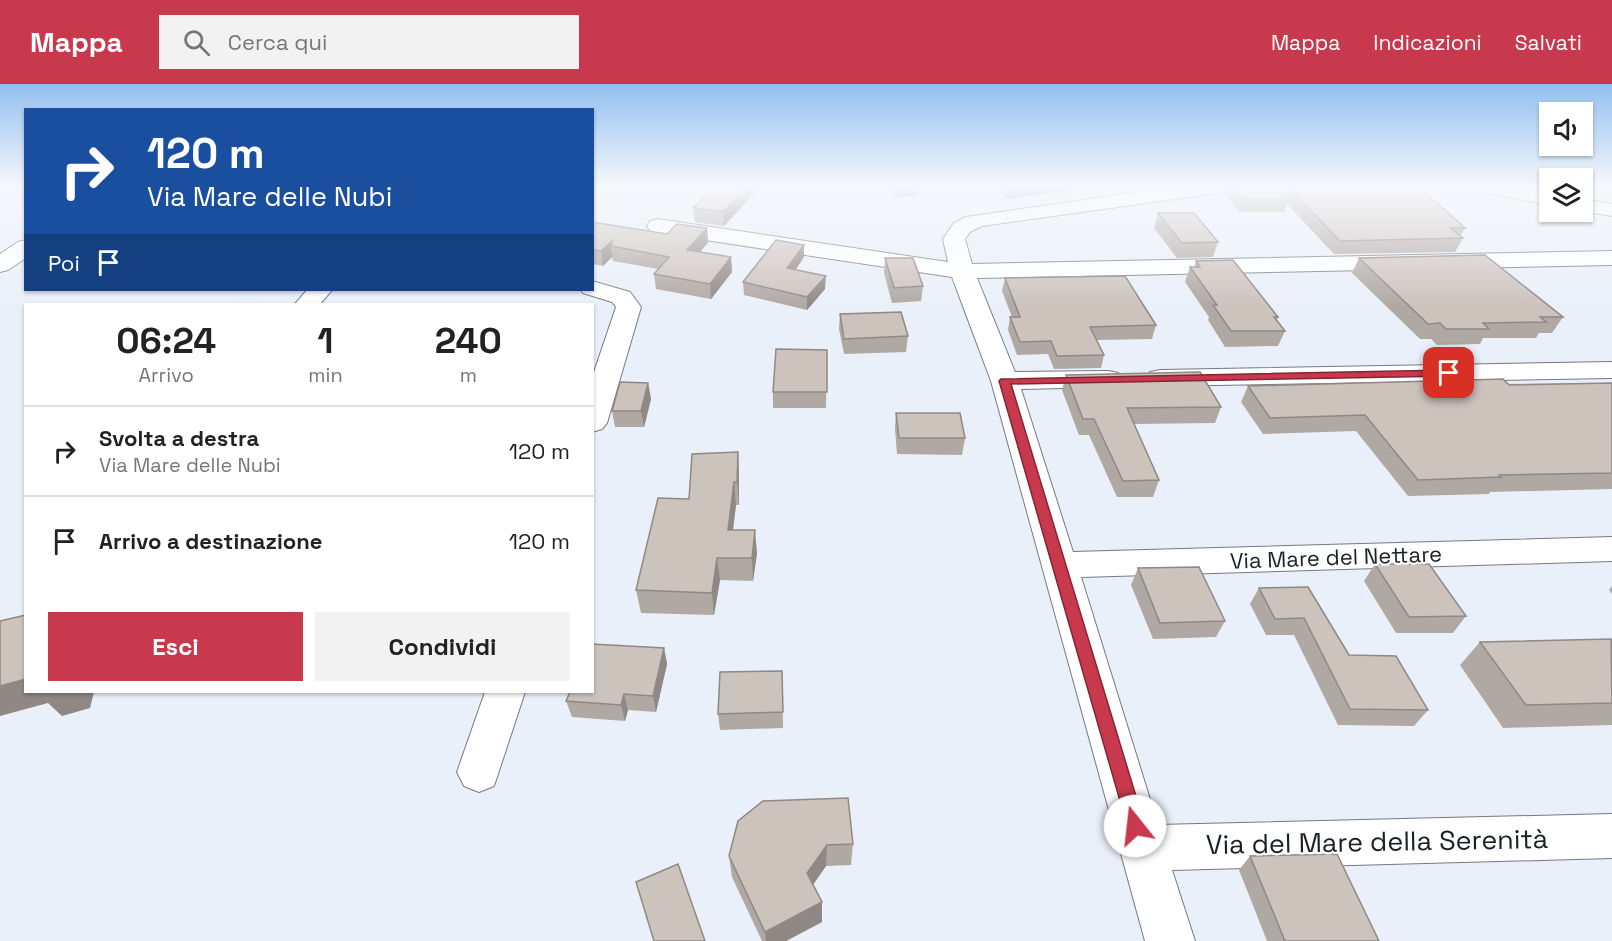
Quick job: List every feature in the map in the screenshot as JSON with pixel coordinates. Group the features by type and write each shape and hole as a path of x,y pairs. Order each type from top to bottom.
{"street":[{"path":"665,227 962,271 1612,258"},
{"path":"962,227 955,236 962,271 1005,381 1170,941"},
{"path":"0,265 24,248"},
{"path":"594,289 621,297 629,307 594,417"},
{"path":"308,303 319,291"},
{"path":"1005,381 1612,370"},
{"name":"Via Mare del Nettare","path":"1060,565 1612,549"},
{"path":"479,772 505,693"},
{"name":"Via del Mare della Serenità","path":"1142,848 1612,836"}],"building":[{"path":"594,227 623,227 667,234 674,227 699,227 707,228 687,250 731,257 710,284 654,274 669,257 611,246 612,241 601,251 594,250"},
{"path":"1169,227 1206,227 1218,242 1182,243"},
{"path":"1327,227 1465,228 1450,228 1463,238 1340,241"},
{"path":"776,240 804,245 787,268 826,276 807,297 743,282"},
{"path":"1485,255 1563,317 1540,317 1546,322 1483,323 1489,329 1446,329 1440,323 1428,324 1359,258"},
{"path":"885,258 913,258 923,286 894,288"},
{"path":"1233,260 1278,317 1274,317 1285,331 1231,331 1213,305 1217,305 1190,267 1200,267 1196,261"},
{"path":"1125,276 1156,325 1090,327 1104,355 1057,356 1051,341 1020,342 1010,317 1020,317 1005,278"},
{"path":"901,312 908,336 844,339 840,314"},
{"path":"776,349 827,350 827,392 773,392"},
{"path":"1200,372 1221,407 1127,408 1159,480 1123,481 1094,419 1083,419 1066,375"},
{"path":"1503,379 1509,385 1612,383 1612,473 1499,475 1501,477 1418,480 1365,415 1270,418 1248,386"},
{"path":"620,382 648,383 641,411 612,411"},
{"path":"896,413 960,413 965,438 899,438"},
{"path":"738,452 737,482 734,482 728,530 755,530 752,558 717,558 712,593 636,590 658,498 689,499 692,454"},
{"path":"1375,564 1429,564 1466,616 1409,617"},
{"path":"1199,567 1225,621 1160,623 1138,568"},
{"path":"1308,587 1349,655 1396,656 1428,710 1350,709 1304,618 1275,619 1259,588"},
{"path":"24,615 24,680 0,686 0,621"},
{"path":"1611,639 1612,703 1526,705 1480,642"},
{"path":"594,644 664,648 653,696 624,694 621,705 566,701 570,693 594,693"},
{"path":"782,671 783,712 718,714 720,672"},
{"path":"848,798 853,844 827,845 807,873 822,902 765,932 729,856 738,821 763,801"},
{"path":"1337,854 1379,941 1285,941 1250,856"},
{"path":"678,864 705,941 654,941 636,882"}],"route":[{"path":"1135,826 1005,381 1449,373"}]}
